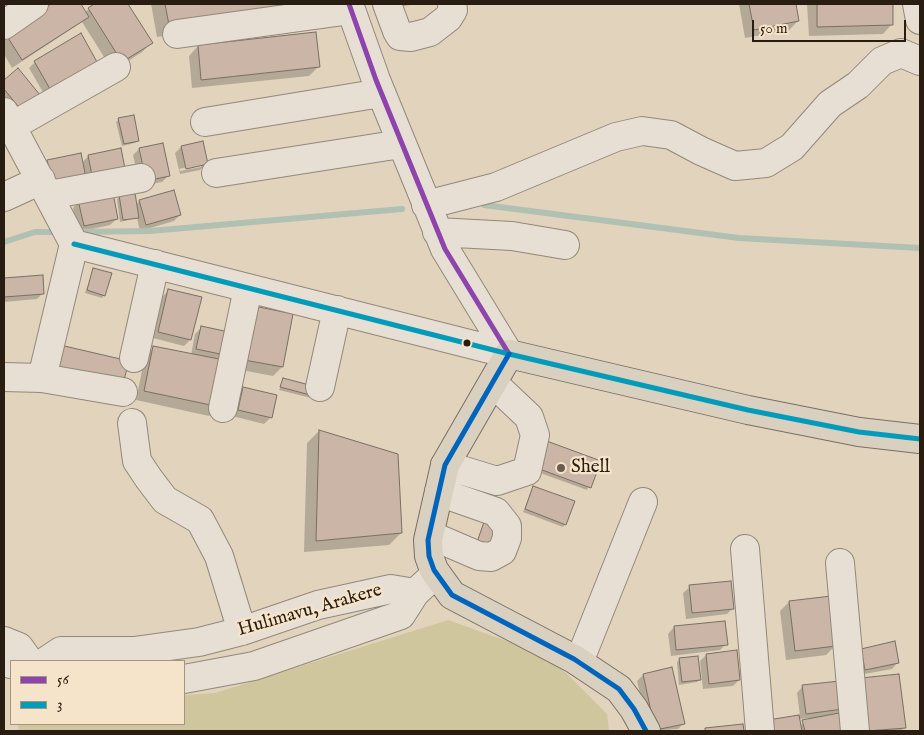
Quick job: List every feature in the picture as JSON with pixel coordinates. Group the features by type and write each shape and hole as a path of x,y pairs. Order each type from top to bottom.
{"main road":[{"path":"646,731 634,709 619,689 579,662 452,595 434,570 429,556 430,535 445,465 509,354 748,410 859,432 920,438"}],"street":[{"path":"4,25 34,4"},
{"path":"387,4 397,32 400,36 411,37 430,32 448,18 453,10 452,4"},
{"path":"917,4 920,20"},
{"path":"177,34 350,7 381,93 437,232 457,271 509,354"},
{"path":"426,205 496,186 616,137 642,131 671,135 701,152 735,166 766,162 792,147 830,104 858,85 882,61 901,54 920,61"},
{"path":"42,378 70,236 8,119 116,67"},
{"path":"205,122 381,93"},
{"path":"216,173 401,144"},
{"path":"4,196 45,188 141,178"},
{"path":"437,232 512,236 565,245"},
{"path":"70,236 155,264 509,354"},
{"path":"134,358 155,264"},
{"path":"223,408 248,288"},
{"path":"320,387 337,310"},
{"path":"4,377 42,378 123,392"},
{"path":"445,465 498,482 527,471 535,435 530,417 493,383"},
{"path":"132,424 137,461 149,479 165,500 200,520 219,556 242,631"},
{"path":"430,535 479,556 491,557 502,551 507,538 507,526 496,512 439,492"},
{"path":"579,662 643,502"},
{"path":"745,549 760,731"},
{"path":"840,563 855,731"},
{"path":"415,593 423,587 434,570"},
{"name":"Hulimavu, Arakere","path":"48,660 61,651 134,651 199,642 242,631 318,605 391,589 415,593 402,615 254,666 185,679"},
{"path":"4,641 19,647 28,660"}],"shaded area":[{"path":"448,620 549,656 607,714 609,731 19,731 18,725 185,725 185,695 215,693"}],"building":[{"path":"51,4 81,4 89,17 22,60 5,33"},
{"path":"94,4 128,4 153,43 122,62 88,8"},
{"path":"165,4 307,4 169,25"},
{"path":"749,4 796,4 799,21 754,30"},
{"path":"817,4 893,4 893,25 817,27"},
{"path":"316,32 320,67 201,80 198,45"},
{"path":"81,33 97,62 50,89 34,61"},
{"path":"18,68 40,95 21,110 4,89 4,80"},
{"path":"134,115 139,141 124,144 118,118"},
{"path":"203,141 208,164 186,169 181,146"},
{"path":"163,143 170,176 146,181 139,148"},
{"path":"121,148 125,169 92,176 88,155"},
{"path":"81,153 87,183 54,190 47,160"},
{"path":"174,190 181,215 146,225 139,200"},
{"path":"113,193 118,219 84,226 78,200"},
{"path":"135,193 139,218 123,220 119,195"},
{"path":"93,268 112,273 105,296 87,290"},
{"path":"43,275 44,294 4,297 4,278"},
{"path":"168,289 202,297 191,340 158,332"},
{"path":"254,306 293,314 283,367 244,360"},
{"path":"201,326 229,332 225,355 196,349"},
{"path":"60,345 129,361 123,384 55,368"},
{"path":"153,346 229,361 220,407 144,391"},
{"path":"283,378 317,387 314,396 280,387"},
{"path":"243,387 277,395 272,418 238,410"},
{"path":"319,430 398,454 402,533 316,541"},
{"path":"544,440 601,461 591,488 534,467"},
{"path":"533,486 575,501 566,525 525,509"},
{"path":"484,522 504,530 497,549 477,542"},
{"path":"731,581 734,609 692,613 689,585"},
{"path":"831,596 836,646 795,651 789,601"},
{"path":"725,621 728,645 676,650 674,626"},
{"path":"895,641 899,663 865,670 861,649"},
{"path":"737,650 740,680 709,684 706,654"},
{"path":"698,656 701,680 682,682 679,658"},
{"path":"672,667 685,724 655,730 643,674"},
{"path":"899,674 906,728 867,731 861,678"},
{"path":"840,681 843,709 806,714 802,685"},
{"path":"839,713 843,731 805,731 802,720"},
{"path":"799,715 802,731 764,731 762,721"},
{"path":"743,724 744,731 705,731 705,728"}],"waterway":[{"path":"484,205 739,238 920,248"},
{"path":"76,232 150,231 402,209"},
{"path":"4,242 35,232 58,232"}],"transit line":[{"name":"56","path":"349,4 376,80 445,249 509,354"},
{"name":"3","path":"74,244 509,354 748,410 859,432 920,439"},
{"path":"509,354 445,465 428,540 429,556 434,570 452,595 574,659 619,689 634,709 646,731"}],"place":[{"name":"Shell","path":"561,468"}]}
